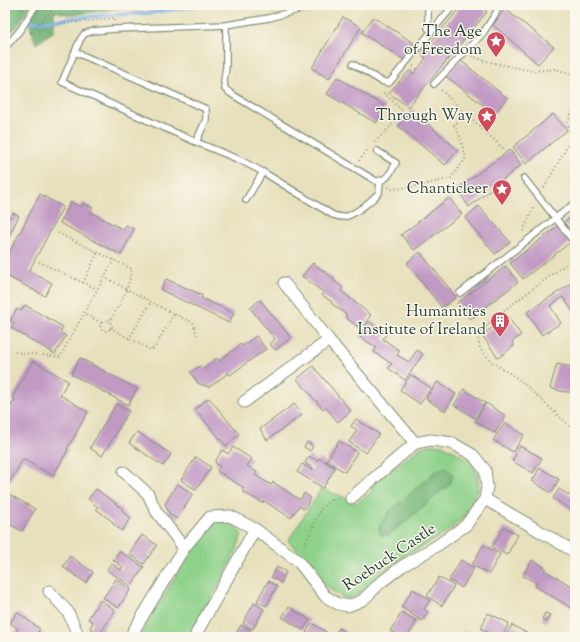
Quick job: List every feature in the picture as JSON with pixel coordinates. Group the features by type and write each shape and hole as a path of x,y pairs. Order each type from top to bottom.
{"street":[{"path":"284,283 329,340 415,443"},
{"path":"244,402 329,340"},
{"path":"351,498 415,443 431,440 452,443 473,455 484,470 487,487 485,499 575,552"},
{"path":"124,472 148,494 156,511 184,548"},
{"name":"Roebuck Castle","path":"130,637 184,548 210,517 230,516 255,529 298,561 325,596 338,604 348,606 363,600 380,582 401,567 438,545 466,525 485,499"},
{"path":"195,637 255,529"},
{"path":"49,591 68,612 79,637"}],"lane":[{"path":"5,48 21,29 36,5"},
{"path":"315,5 269,18 226,25 93,31 84,34 80,40 62,82 240,160 341,218 349,215 370,202 379,192 380,184 386,179 396,163 377,151"},
{"path":"428,5 428,28 432,31"},
{"path":"353,64 389,83 454,5"},
{"path":"434,84 483,33 494,16 496,7"},
{"path":"226,25 226,67 224,81 226,88 233,94 380,184"},
{"path":"75,52 206,109 206,120 196,142"},
{"path":"246,200 263,172"},
{"path":"524,178 575,243"},
{"path":"460,293 575,203"}],"path":[{"path":"57,5 30,33 58,24 114,18 115,29"},
{"path":"463,53 482,60 508,66 535,71 555,69 575,75"},
{"path":"354,167 404,111 384,93 389,83"},
{"path":"434,84 507,152"},
{"path":"522,231 570,141 568,122 575,101"},
{"path":"380,184 392,189 418,186 450,178 466,158 459,134 454,125 466,114"},
{"path":"58,233 132,269 127,290 110,321 112,327 106,331 102,330 100,327 101,323"},
{"path":"83,283 98,252"},
{"path":"575,257 494,318 481,332 478,340 480,349 492,362 520,380 575,431"},
{"path":"15,352 60,357 114,260"},
{"path":"39,262 97,289"},
{"path":"104,277 193,323 197,336"},
{"path":"129,338 151,302"},
{"path":"84,313 101,323"},
{"path":"110,328 151,350 155,347 174,314"},
{"path":"101,323 102,321 106,320 110,321"},
{"path":"298,561 320,510 330,500 351,498"}],"green space":[{"path":"5,5 30,5 17,27 5,37"},
{"path":"39,5 130,5 72,15 54,11 54,31 36,44 29,22"},
{"path":"429,445 442,445 470,461 476,470 479,487 472,505 460,521 444,534 385,569 363,590 352,598 344,598 332,591 314,573 305,558 288,541 321,489 344,497 352,503 356,503 372,491 371,485 421,447"},
{"path":"446,467 453,474 450,484 389,535 381,535 379,527 389,512 437,470"},
{"path":"215,521 232,522 242,535 236,551 192,637 139,637 198,540"}],"building":[{"path":"462,5 478,5 487,12 408,107 389,93 410,70 414,74 426,58 421,54"},
{"path":"505,9 554,47 538,64 493,25"},
{"path":"343,17 361,27 329,79 312,68"},
{"path":"373,17 414,43 404,60 362,33"},
{"path":"460,60 507,98 494,114 446,76"},
{"path":"337,77 386,107 376,123 327,94"},
{"path":"412,110 458,150 445,165 398,126"},
{"path":"553,114 567,130 526,164 513,147"},
{"path":"575,121 575,130 570,124"},
{"path":"510,150 521,165 469,207 457,189"},
{"path":"40,194 63,207 29,271 52,283 45,296 5,275 5,261"},
{"path":"449,198 462,214 414,250 401,235"},
{"path":"71,202 81,207 83,203 93,208 90,212 124,230 126,225 134,229 121,255 60,223"},
{"path":"479,206 510,242 495,254 465,218"},
{"path":"13,213 19,216 7,240 5,239 5,216 10,218"},
{"path":"575,214 575,237 564,222"},
{"path":"558,226 571,242 523,279 510,263"},
{"path":"420,252 456,297 442,308 407,263"},
{"path":"313,263 343,288 341,291 371,315 361,329 345,317 347,315 322,295 324,293 302,276"},
{"path":"506,266 518,282 470,319 457,303"},
{"path":"166,279 202,295 201,298 234,313 229,323 161,290"},
{"path":"575,281 575,314 563,297 550,306 561,323 542,335 527,312"},
{"path":"260,300 291,338 275,350 270,344 275,339 250,308"},
{"path":"25,305 63,327 60,332 66,336 55,354 11,328 14,323 10,321 17,309 21,311"},
{"name":"Humanities Institute of Ireland","path":"508,317 521,335 512,342 514,346 498,358 482,335"},
{"path":"369,321 387,333 383,339 400,351 397,355 409,362 417,350 423,354 405,380 388,368 392,364 374,352 377,348 359,336"},
{"path":"256,336 266,349 230,375 228,373 209,387 199,384 190,372 200,366 204,369 217,358 219,361 241,344 242,346"},
{"path":"80,358 137,389 128,405 71,374"},
{"path":"33,361 68,381 60,395 88,412 53,476 23,459 5,490 5,416 15,399 12,398"},
{"path":"557,364 567,366 575,365 575,393 550,388"},
{"path":"313,366 351,411 338,422 325,407 323,409 297,379"},
{"path":"411,375 431,388 420,404 400,390"},
{"path":"437,382 456,394 445,411 426,399"},
{"path":"464,389 485,403 475,418 454,405"},
{"path":"209,398 239,434 226,446 195,409"},
{"path":"486,403 506,416 495,433 475,421"},
{"path":"116,404 129,411 102,456 90,448"},
{"path":"294,404 302,415 267,440 260,429"},
{"path":"356,419 379,434 366,453 349,442 357,430 351,426"},
{"path":"505,423 524,435 513,452 493,440"},
{"path":"137,432 171,454 163,466 129,443"},
{"path":"339,441 357,452 345,472 326,461"},
{"path":"307,442 313,446 310,451 304,447"},
{"path":"520,446 542,458 533,473 512,461"},
{"path":"233,447 252,459 247,466 257,472 255,475 271,485 273,482 300,500 304,493 311,498 304,509 299,506 291,518 264,501 262,503 242,491 244,488 217,471 220,467 215,462 222,450 228,454"},
{"path":"309,456 317,461 319,458 335,468 323,488 297,472 302,464 312,470 313,468 305,463"},
{"path":"196,457 211,467 196,490 181,480"},
{"path":"540,468 559,479 551,493 532,481"},
{"path":"177,484 193,494 177,519 170,515 165,504"},
{"path":"96,489 123,509 122,511 131,518 122,531 96,509 98,507 88,499"},
{"path":"559,489 575,499 575,513 553,498"},
{"path":"5,492 35,509 22,531 5,522"},
{"path":"504,527 518,535 507,555 492,547"},
{"path":"142,535 157,545 144,564 129,554"},
{"path":"483,545 500,554 489,574 472,565"},
{"path":"119,551 144,567 131,586 107,570 111,563 121,570 123,567 113,560"},
{"path":"70,556 93,572 86,583 63,567"},
{"path":"461,560 474,568 462,588 449,580"},
{"path":"532,560 546,568 544,570 575,588 575,610 535,586 537,583 523,576"},
{"path":"277,567 286,572 281,583 271,577"},
{"path":"439,577 454,586 442,606 427,596"},
{"path":"116,579 131,589 118,608 103,598"},
{"path":"268,581 277,586 266,606 257,601"},
{"path":"413,589 430,600 424,609 428,612 422,621 401,607"},
{"path":"100,600 115,610 100,634 90,628 93,622 88,619"},
{"path":"254,603 264,609 253,629 243,623"},
{"path":"289,607 310,620 303,630 282,617"},
{"path":"17,612 40,629 38,631 46,637 29,637 24,633 21,637 15,637 13,635 18,629 10,623"},
{"path":"402,612 417,621 407,637 399,637 390,631"},
{"path":"488,613 509,623 503,637 498,637 481,629"},
{"path":"545,613 550,615 546,622 542,619"},
{"path":"312,623 331,635 330,637 314,637 306,632"},
{"path":"241,625 251,630 247,637 234,637"},
{"path":"512,625 532,636 532,637 505,637"},
{"path":"339,628 349,634 353,637 333,637"},
{"path":"466,631 476,637 462,637"}],"waterway":[{"path":"29,22 150,13 202,5"}],"place":[{"name":"The Age of Freedom","path":"496,58"},
{"name":"Through Way","path":"487,133"},
{"name":"Chanticleer","path":"502,206"},
{"name":"Humanities Institute of Ireland","path":"500,338"}]}
